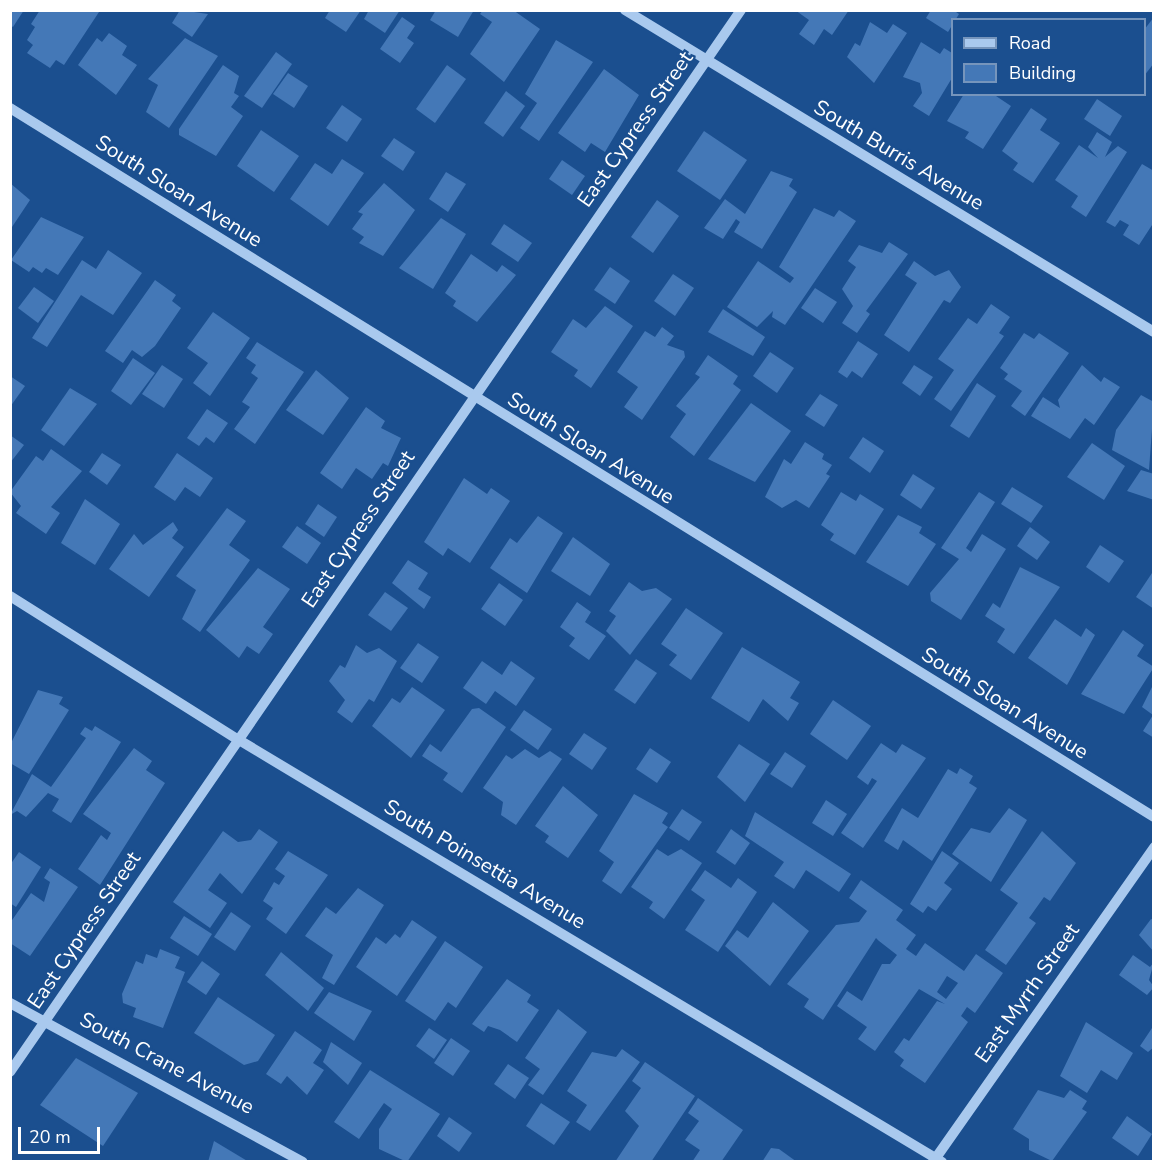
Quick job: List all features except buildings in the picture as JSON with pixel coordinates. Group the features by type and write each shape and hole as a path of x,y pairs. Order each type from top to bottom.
{"street":[{"name":"South Burris Avenue","path":"625,10 1154,332"},
{"name":"East Cypress Street","path":"10,1072 471,398 741,10"},
{"name":"South Sloan Avenue","path":"10,108 471,398 1154,817"},
{"name":"South Poinsettia Avenue","path":"10,596 239,740 937,1160"},
{"name":"East Myrrh Street","path":"937,1160 1154,846"},
{"name":"South Crane Avenue","path":"10,1004 46,1020 303,1161"}]}
